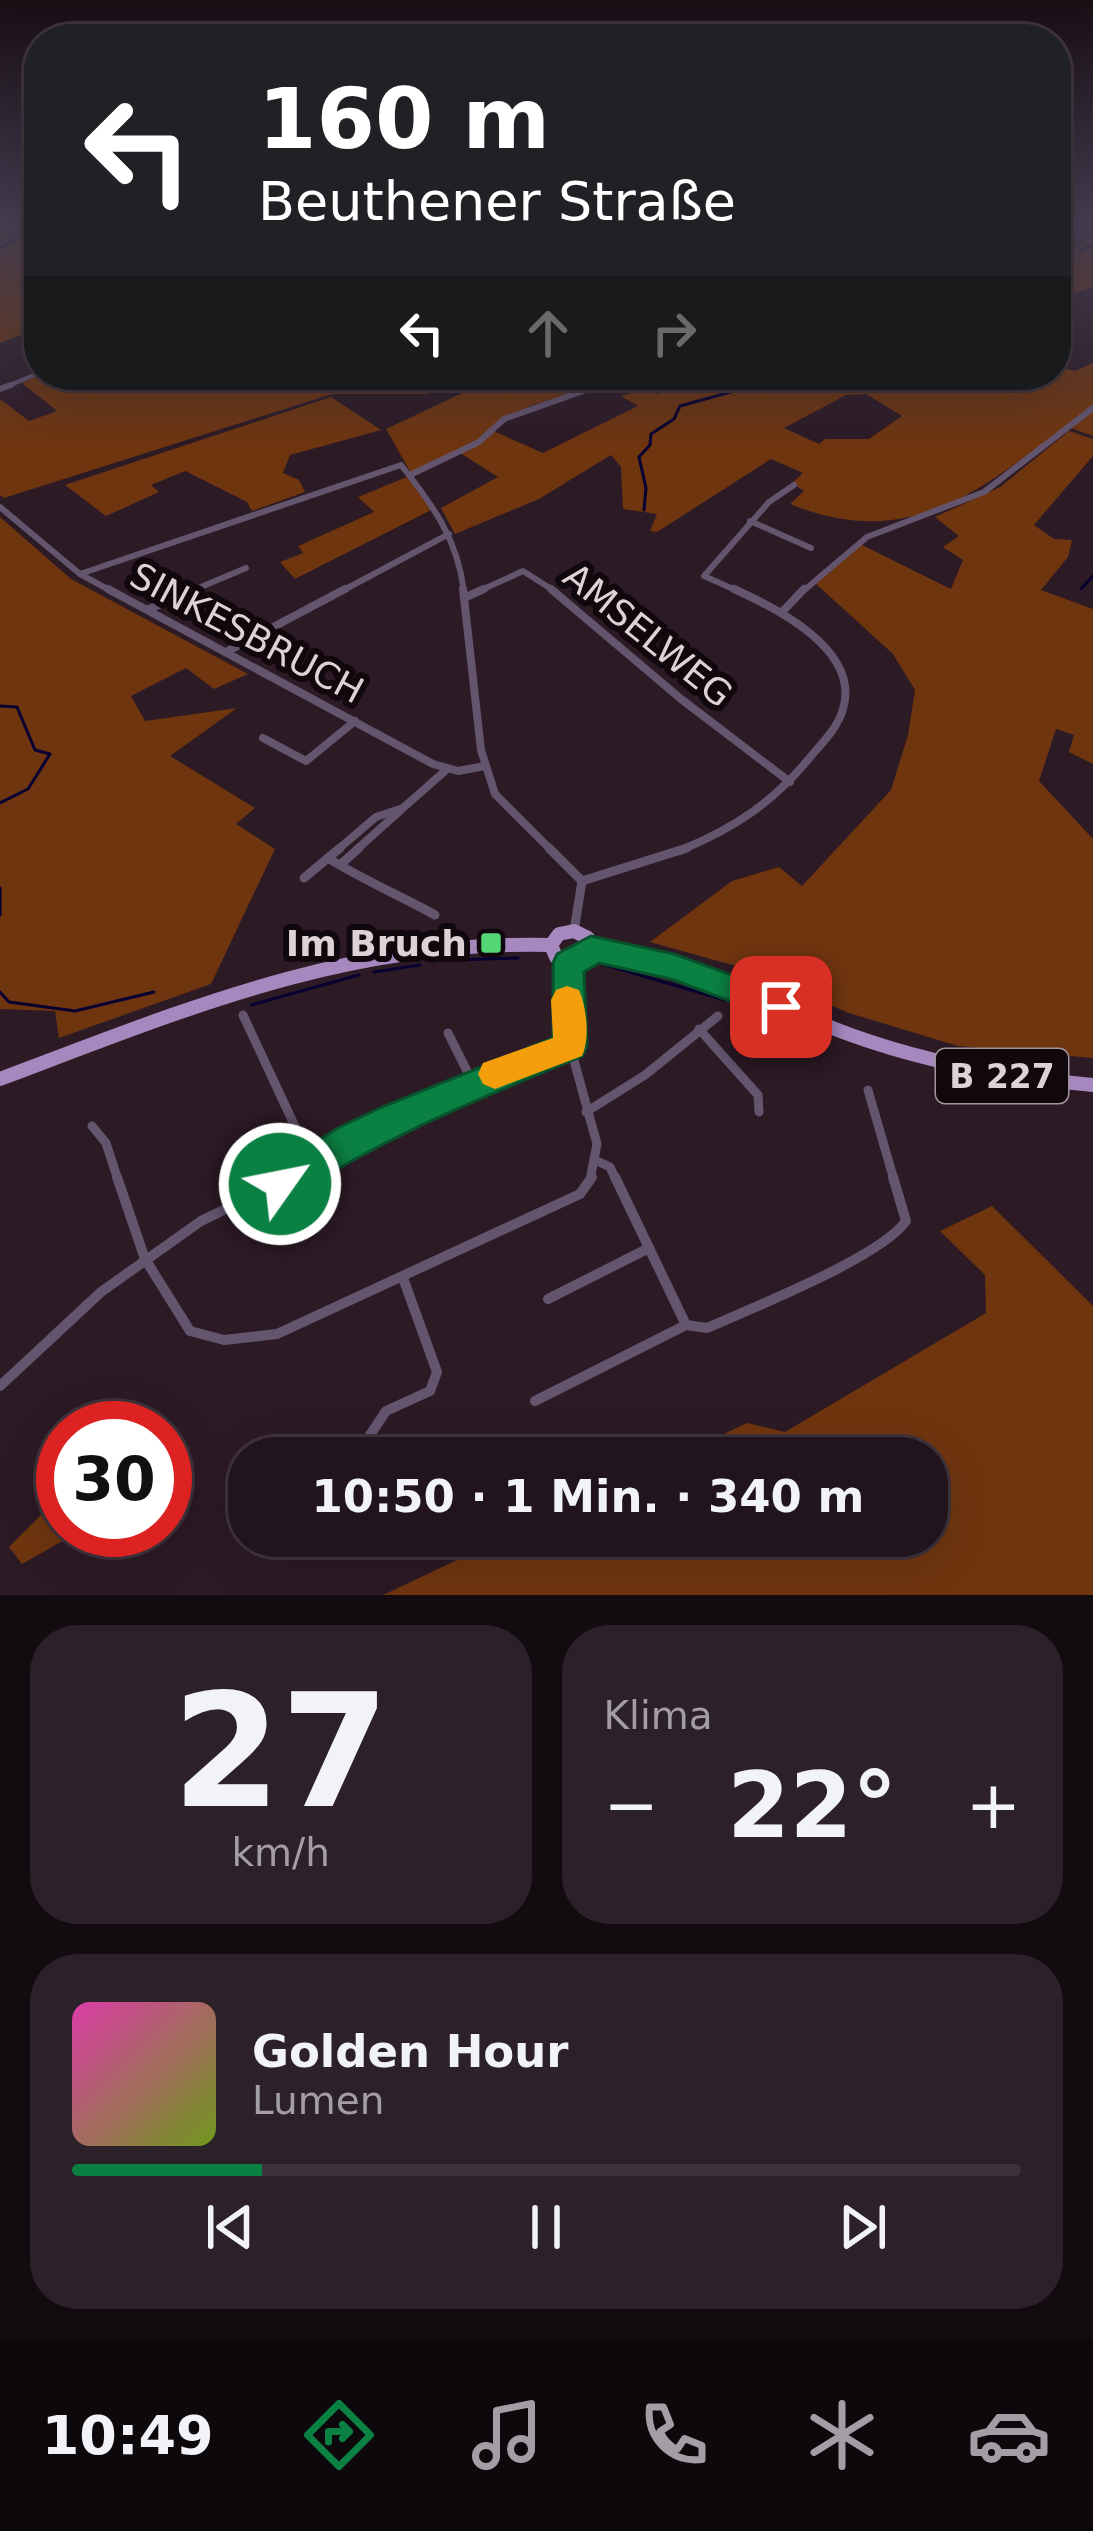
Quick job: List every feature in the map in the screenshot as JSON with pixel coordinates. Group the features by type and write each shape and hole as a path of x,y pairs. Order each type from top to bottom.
{"main road":[{"path":"574,931 588,938 591,948 584,959 568,963 556,957 551,945 559,934 574,931"},
{"path":"0,1079 323,969 432,948 551,945"},
{"name":"B 227","path":"591,948 707,977 913,1056 1002,1076 1093,1085"}],"street":[{"path":"410,475 479,442 504,419 585,390"},
{"path":"783,611 858,543 985,492 1093,408"},
{"path":"80,574 401,465 460,559 489,778 500,801 582,881"},
{"path":"582,881 742,821 790,782 840,721 846,703 844,682 833,662 783,611 704,576 750,521 794,485"},
{"name":"SINKESBRUCH","path":"0,507 80,574 446,770"},
{"path":"750,521 811,548"},
{"path":"226,652 449,535"},
{"path":"147,610 246,568"},
{"name":"AMSELWEG","path":"464,598 523,571 570,601 681,699 790,782"},
{"path":"263,738 306,761 355,721"},
{"path":"340,866 446,770 485,766"},
{"path":"304,878 376,817 403,808"},
{"path":"328,858 374,887 392,890 436,915"},
{"path":"574,931 582,881"},
{"path":"92,1126 106,1143 145,1258 190,1331 224,1340 277,1334 580,1194 597,1160 570,1046 568,963"},
{"path":"243,1015 312,1163"},
{"path":"586,1112 645,1075 718,1016"},
{"path":"699,1029 758,1095 759,1112"},
{"path":"448,1033 473,1083"},
{"path":"1,1383 100,1292 201,1221 280,1184 351,1139 473,1083 570,1046"},
{"path":"536,1401 686,1324 707,1328 737,1317 900,1233 906,1221 868,1090"},
{"path":"597,1160 610,1168 686,1324"},
{"path":"548,1299 649,1249"},
{"path":"369,1437 386,1411 430,1391 437,1372 403,1278"}],"shaded area":[{"path":"0,299 24,299 24,334 0,343"},
{"path":"1093,363 1093,436 1066,426 970,493 905,518 832,517 790,504 804,491 792,483 803,473 771,459 657,532 650,531 657,514 623,509 621,467 611,455 539,499 455,534 441,508 498,477 457,451 411,473 386,429 469,390 581,390 530,406 489,429 543,453 638,406 621,396 642,390 658,394 666,390 1071,390 1071,370","holes":["866,394 902,416 869,439 825,439 819,444 784,428 846,395"]},
{"path":"31,390 436,390 427,394 332,394 4,498 0,495 0,399 29,421 57,411"},
{"path":"331,397 381,430 290,455 283,473 299,480 305,492 252,511 247,502 185,471 151,485 159,492 106,516 65,485"},
{"path":"1069,431 1093,439 1093,456 1034,525 1054,539 1072,540 1068,557 1041,590 1093,609 1093,764 1069,752 1074,735 1056,729 1039,781 1093,839 1093,1058 958,1046 849,1013 736,966 650,942 732,881 779,867 802,886 891,790 908,735 915,690 893,654 814,582 860,544 951,589 963,560 943,547 959,536 935,517 1000,487"},
{"path":"407,477 431,510 295,579 280,562 303,553 298,546 374,512 358,497"},
{"path":"0,517 71,579 248,674 214,689 186,668 131,696 145,721 237,708 170,756 255,808 236,824 275,849 211,984 59,1038 55,1011 0,1009"},
{"path":"992,1206 1093,1306 1093,1595 383,1595 464,1557 948,1557 948,1437 717,1437 747,1423 785,1432 986,1313 985,1275 940,1231"},
{"path":"36,1520 36,1556 22,1564 9,1547"}],"waterway":[{"path":"644,510 646,488 639,457 650,445 651,434 674,419 680,406 738,390"},
{"path":"1081,589 1093,576"},
{"path":"0,706 17,707 35,750 50,754 28,789 0,803"},
{"path":"0,888 0,915"},
{"path":"450,960 518,958"},
{"path":"599,963 725,1000"},
{"path":"374,972 420,965"},
{"path":"251,1005 359,975"},
{"path":"0,992 9,1002 75,1011 154,992"}],"slow traffic":[{"path":"495,1074 570,1046 567,1000"}],"place":[{"name":"Im Bruch","path":"491,943"}],"route":[{"path":"280,1184 394,1118 570,1046 568,963 584,959 591,948 707,977 781,1007"}]}
